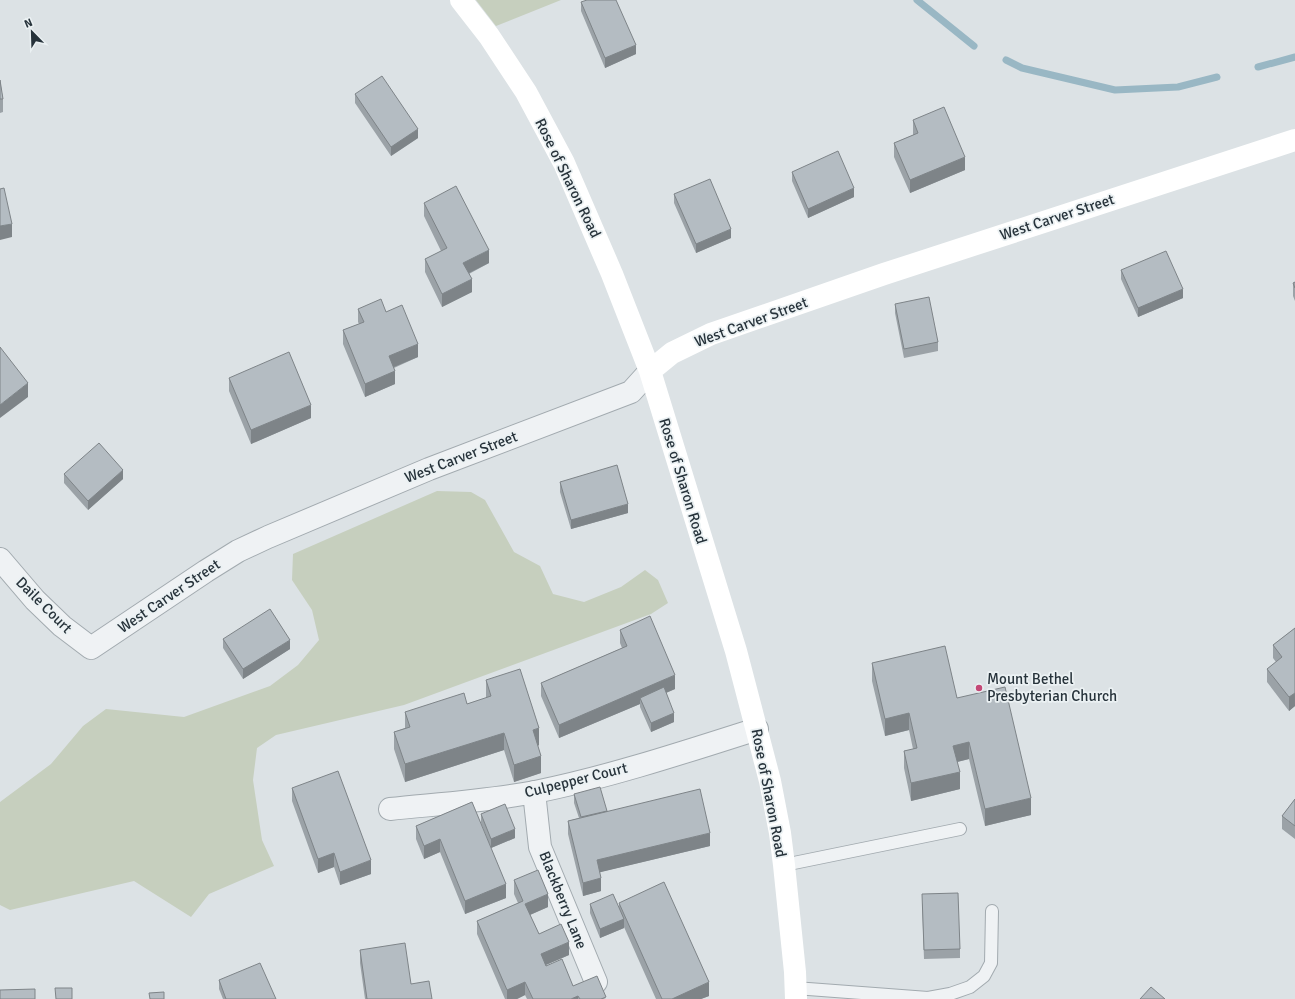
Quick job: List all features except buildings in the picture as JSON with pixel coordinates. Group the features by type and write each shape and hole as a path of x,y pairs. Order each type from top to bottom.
{"street":[{"name":"Rose of Sharon Road","path":"462,0 489,36 526,92 564,163 612,274 650,371 736,651 770,781 780,833 784,865 795,972 795,994"},
{"name":"West Carver Street","path":"91,648 206,570 238,551 429,469 631,392 650,371 672,353 711,334 891,272 1295,140"},
{"name":"Daile Court","path":"0,560 35,600 62,626 91,648"},
{"name":"Culpepper Court","path":"390,809 534,792 593,778 757,729"},
{"name":"Blackberry Lane","path":"534,792 540,847 596,982"}],"lane":[{"path":"784,865 960,829"},
{"path":"795,994 928,998 950,994 970,987 984,976 991,963 992,911"}],"green space":[{"path":"476,0 561,0 496,26"},
{"path":"437,491 471,492 485,500 514,552 540,566 553,594 584,602 621,587 645,570 658,580 668,603 651,614 404,705 276,735 257,748 253,780 262,840 274,866 209,894 191,917 134,881 10,910 0,905 0,802 51,764 83,726 106,709 184,717 270,686 298,665 319,640 312,610 292,580 293,554"}],"waterway":[{"path":"917,0 974,46"},
{"path":"1258,67 1295,57"},
{"path":"1006,60 1022,68 1115,90 1178,87 1217,77"}],"place":[{"name":"Mount Bethel Presbyterian Church","path":"979,688"}]}
